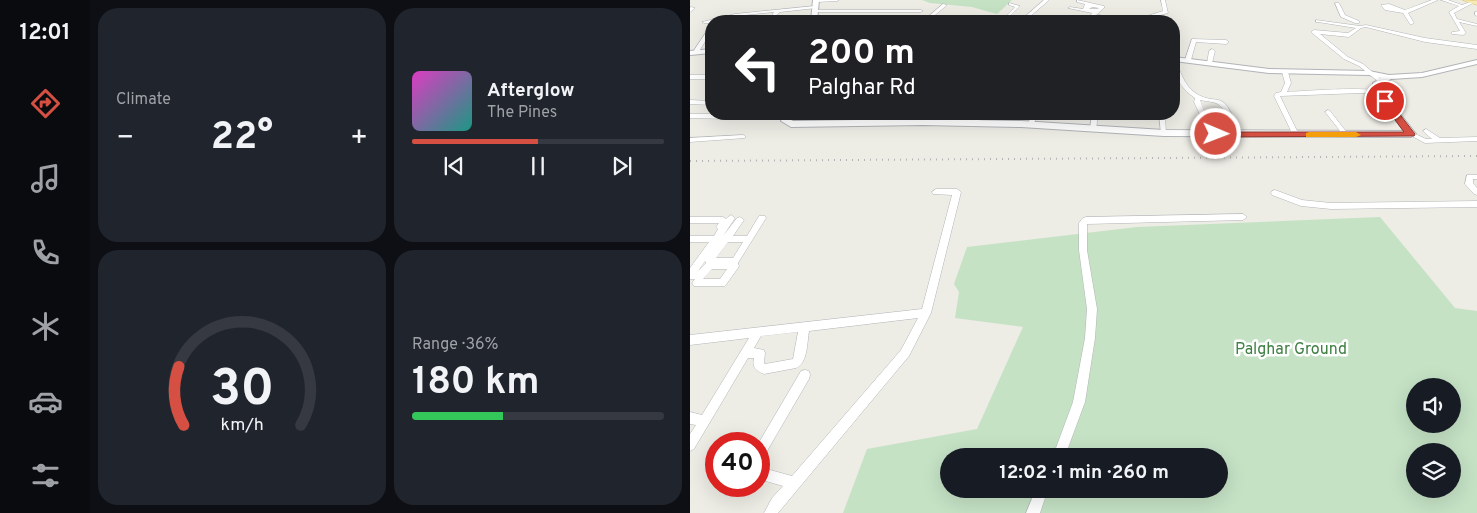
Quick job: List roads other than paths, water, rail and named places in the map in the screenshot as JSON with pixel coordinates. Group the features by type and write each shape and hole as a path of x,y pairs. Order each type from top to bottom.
{"street":[{"path":"739,15 777,12 837,0"},
{"path":"1029,15 1047,0"},
{"path":"1155,15 1166,12 1163,0"},
{"path":"1412,23 1404,12 1436,0"},
{"path":"1443,0 1470,2"},
{"path":"1079,2 1089,4 1084,8 1075,8 1093,15 1103,10 1101,15"},
{"path":"1470,2 1477,12"},
{"path":"1454,33 1463,33 1454,21 1451,12 1470,2"},
{"path":"1009,15 1018,6 1010,4"},
{"path":"1337,4 1342,16 1357,22 1360,27"},
{"path":"815,5 921,11"},
{"path":"932,15 945,5"},
{"path":"1370,19 1370,27"},
{"path":"1318,21 1370,27 1477,47"},
{"path":"1454,21 1477,26"},
{"path":"1360,27 1352,34 1314,32 1346,58 1361,64 1377,75"},
{"path":"1352,34 1356,42"},
{"path":"1188,60 1194,40 1226,42"},
{"path":"694,52 704,41"},
{"path":"1210,63 1212,51"},
{"path":"1180,59 1285,72 1377,75 1422,74 1477,62"},
{"path":"1283,94 1288,83 1285,72"},
{"path":"1377,75 1379,92 1410,134"},
{"path":"1180,76 1186,87 1198,97 1227,105 1230,118 1228,120 1234,135"},
{"path":"690,78 705,78"},
{"path":"1296,135 1277,96 1283,94 1379,92"},
{"path":"1198,97 1197,102 1204,118 1228,120"},
{"path":"690,102 705,102"},
{"path":"690,114 702,102"},
{"path":"1328,112 1346,135"},
{"path":"690,114 705,115"},
{"path":"786,120 791,124 975,123 1234,135 1410,134 1425,141 1477,138"},
{"path":"1030,125 1033,120"},
{"path":"1093,129 1094,120"},
{"path":"1163,120 1164,133"},
{"path":"1426,131 1438,140"},
{"path":"690,140 743,138"},
{"path":"1477,177 1470,177 1469,184 1477,192"},
{"path":"771,513 905,353 926,313 957,192 936,192"},
{"path":"1275,193 1301,203 1332,206 1477,204"},
{"path":"1062,448 1079,402 1090,338 1092,309 1082,250 1083,223 1086,220 1243,217"},
{"path":"690,220 723,220 724,222 710,260 711,262 735,261 762,218"},
{"path":"690,275 717,239 736,219"},
{"path":"690,239 749,238"},
{"path":"690,275 701,275"},
{"path":"690,340 926,313"},
{"path":"747,353 761,348 758,365 764,369 796,363 799,360 804,328"},
{"path":"690,445 758,332"},
{"path":"770,435 805,375"},
{"path":"690,418 705,420"},
{"path":"770,476 796,483"},
{"path":"1033,513 1039,498"}],"railway":[{"path":"690,161 1477,156"}],"park label":[{"name":"Palghar Ground","path":"1291,350"}]}
